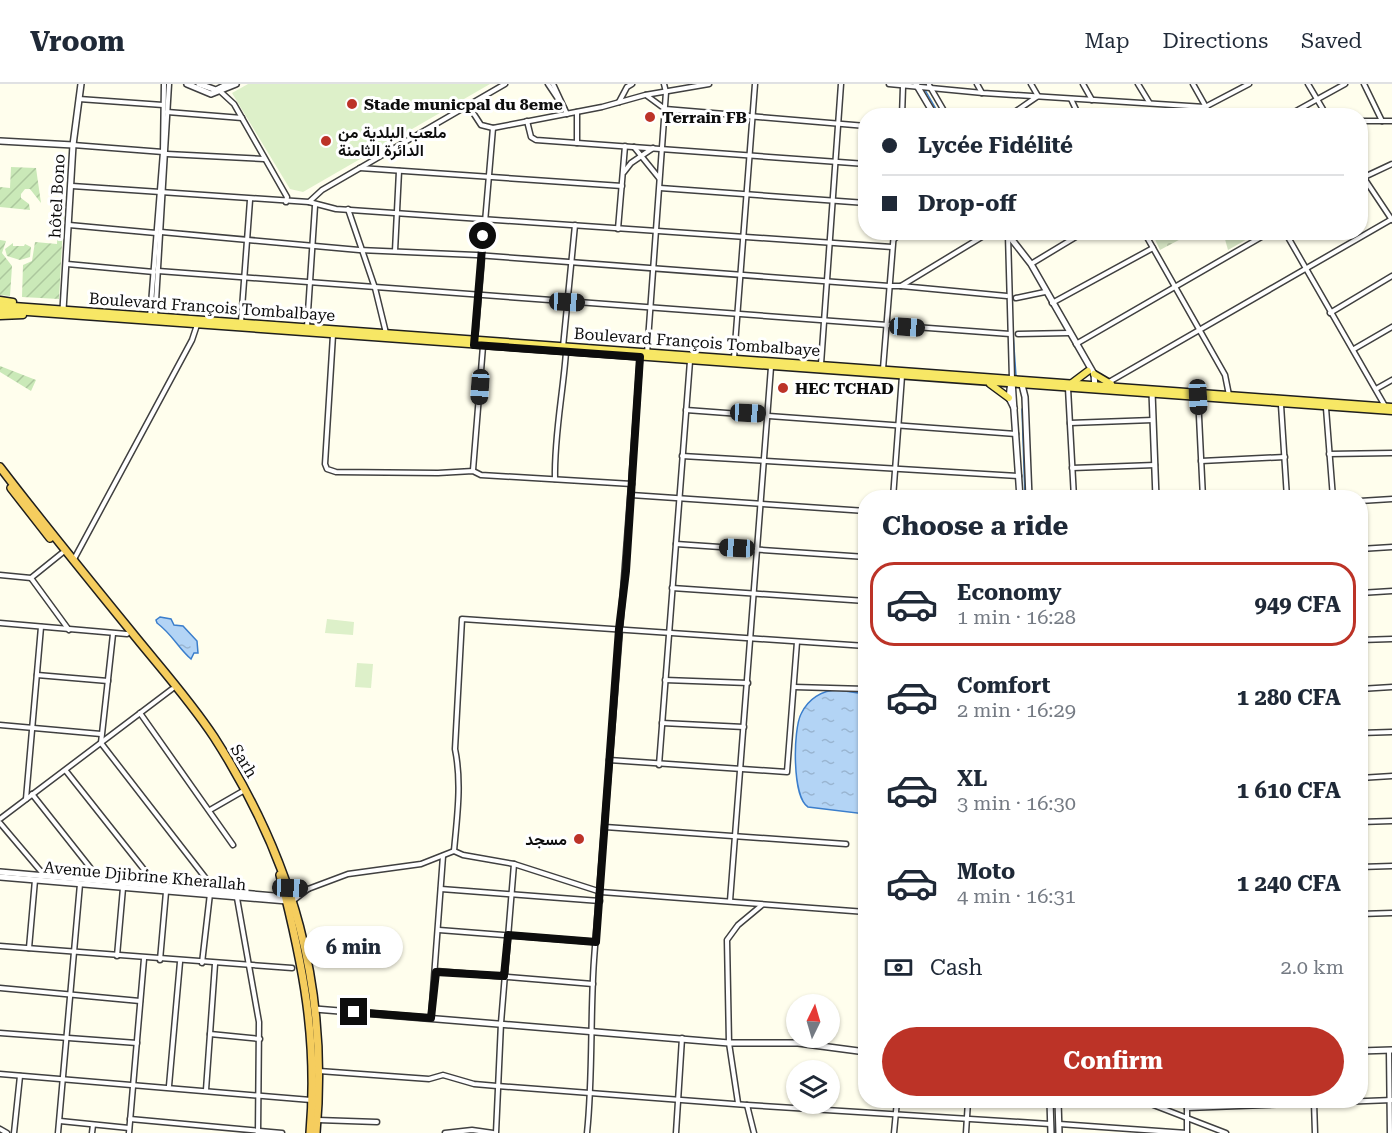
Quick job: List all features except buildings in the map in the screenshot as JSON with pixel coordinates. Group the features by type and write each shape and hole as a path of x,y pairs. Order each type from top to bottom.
{"highway":[{"name":"Sarh","path":"0,466 213,736 255,807 290,888 289,900 307,994 312,1047 310,1133"},
{"name":"Sarh","path":"0,474 209,736 243,791 270,847 310,964 319,1071 316,1133"}],"main road":[{"name":"Boulevard François Tombalbaye","path":"0,303 31,310 386,333 690,361 1152,391 1281,405 1389,409"},
{"name":"Boulevard François Tombalbaye","path":"0,310 63,310 96,315"},
{"path":"0,316 31,310"},
{"name":"Boulevard François Tombalbaye","path":"152,319 197,325 333,335 475,342 483,346 564,349"},
{"name":"Boulevard François Tombalbaye","path":"645,356 822,364 902,376 1012,382 1023,388 1070,386"},
{"path":"1070,386 1090,371 1111,384"},
{"path":"987,382 1009,398"},
{"name":"Boulevard François Tombalbaye","path":"1091,387 1111,384 1152,391"},
{"name":"Boulevard François Tombalbaye","path":"1198,395 1229,395 1389,409"}],"street":[{"name":"hôtel Bono","path":"63,310 73,145 81,84"},
{"path":"164,84 165,153"},
{"path":"152,319 169,84"},
{"path":"187,84 211,94 221,92 236,84"},
{"path":"199,84 216,90 228,84"},
{"path":"309,202 322,190 505,84"},
{"path":"550,84 567,114"},
{"path":"619,102 627,87 632,84"},
{"path":"587,1133 591,1092 590,1030 609,760 632,484 651,307 666,92 664,84"},
{"path":"468,105 481,125 493,128 577,112 645,95 709,84"},
{"path":"734,359 755,84"},
{"path":"822,364 841,84"},
{"path":"889,84 903,87 929,86 983,93 1205,106 1249,84"},
{"path":"978,84 983,93"},
{"path":"1031,84 1038,96"},
{"path":"1083,84 1092,100"},
{"path":"1138,84 1149,102"},
{"path":"1193,84 1205,106"},
{"path":"1308,84 1322,108"},
{"path":"1302,108 1345,84"},
{"path":"1364,84 1383,121"},
{"path":"919,86 931,108"},
{"path":"929,86 942,108"},
{"path":"902,108 903,87"},
{"path":"221,92 229,97 242,118 287,197 286,202"},
{"path":"645,95 665,109 858,125"},
{"path":"1021,108 1038,96"},
{"path":"1070,98 1075,108"},
{"path":"79,99 163,105"},
{"path":"167,112 242,118"},
{"path":"576,143 577,112"},
{"path":"527,121 530,135 535,140 858,164"},
{"path":"1368,121 1392,121"},
{"path":"475,342 493,128"},
{"path":"0,141 264,159"},
{"path":"618,229 625,146"},
{"path":"633,146 660,180"},
{"path":"623,176 632,163 654,148"},
{"path":"1368,175 1392,164"},
{"path":"359,168 622,186"},
{"path":"395,251 399,171"},
{"path":"72,186 250,200 309,202 315,206 348,210 485,218 656,233 744,236 892,247"},
{"path":"1368,186 1392,219 1368,233"},
{"path":"660,188 858,203"},
{"path":"241,323 250,200"},
{"path":"307,328 315,206"},
{"path":"348,210 359,250 375,288 386,333"},
{"path":"69,225 311,244 359,250 482,255 1007,296"},
{"path":"555,479 556,435 564,391 564,349 574,225"},
{"path":"883,372 893,240"},
{"path":"901,286 977,240"},
{"path":"1007,240 1007,296 1020,490"},
{"path":"1012,240 1031,264 1076,344 1090,371 1091,387"},
{"path":"1031,264 1071,240"},
{"path":"1148,240 1225,375 1229,395"},
{"path":"1076,344 1256,240"},
{"path":"1289,240 1330,313 1389,409"},
{"path":"1111,384 1198,330 1355,240"},
{"path":"1052,303 1153,248"},
{"path":"67,264 824,322 1010,334"},
{"path":"1330,313 1392,276"},
{"path":"1016,298 1045,292"},
{"path":"73,561 192,340 197,325"},
{"path":"1354,350 1392,327"},
{"path":"1018,334 1069,333"},
{"path":"333,335 325,464 327,469 336,472 473,471 481,475 632,484"},
{"path":"473,471 483,346"},
{"path":"659,765 690,361"},
{"path":"730,901 771,366"},
{"path":"894,490 902,376"},
{"path":"1376,389 1392,380"},
{"path":"1012,382 1009,398 1015,410"},
{"path":"1070,386 1073,490"},
{"path":"1015,393 1023,388 1029,490"},
{"path":"1152,391 1156,490"},
{"path":"1198,395 1203,490"},
{"path":"1281,405 1287,490"},
{"path":"1326,408 1332,490"},
{"path":"686,410 768,414 1017,434"},
{"path":"1070,423 1153,420"},
{"path":"1329,454 1392,453"},
{"path":"682,456 1019,476"},
{"path":"1202,461 1285,457"},
{"path":"1072,468 1155,465"},
{"path":"631,495 858,510"},
{"path":"1368,501 1392,500"},
{"path":"676,544 858,556"},
{"path":"1368,548 1392,547"},
{"path":"0,575 31,578 62,553"},
{"path":"31,578 69,630"},
{"path":"672,588 858,600"},
{"path":"1368,592 1392,591"},
{"path":"454,851 459,768 455,749 462,619 858,646"},
{"path":"0,623 127,634"},
{"path":"26,800 41,627"},
{"path":"113,634 101,743 209,882 211,893 202,963"},
{"path":"1368,640 1392,639"},
{"path":"609,760 787,772 797,642"},
{"path":"37,675 108,681"},
{"path":"665,680 748,683"},
{"path":"794,687 858,689"},
{"path":"1368,688 1392,687"},
{"path":"45,876 0,821 32,794 66,771 172,689"},
{"path":"140,713 233,845"},
{"path":"662,723 744,727"},
{"path":"0,725 101,734"},
{"path":"1368,733 1392,732"},
{"path":"66,771 158,887"},
{"path":"1368,778 1392,776"},
{"path":"210,810 243,791"},
{"path":"32,794 100,881"},
{"path":"1368,822 1392,821"},
{"path":"605,827 846,844"},
{"path":"289,900 308,889 348,874 421,864 454,851 463,855 497,859 601,892 858,911"},
{"path":"431,1018 439,930 442,856"},
{"path":"445,1133 472,1130 495,1133 504,976 514,864"},
{"path":"1368,867 1392,866"},
{"name":"Avenue Djibrine Kherallah","path":"0,872 289,900"},
{"name":"Avenue Djibrine Kherallah","path":"0,877 166,892 211,893 237,898 289,900"},
{"path":"29,948 35,880"},
{"path":"58,1133 80,884"},
{"path":"117,956 123,888"},
{"path":"290,888 308,889"},
{"path":"441,889 600,901"},
{"path":"160,960 166,892"},
{"path":"237,898 241,926 252,967 260,1039 258,1132"},
{"path":"738,1103 729,1043 728,940 738,925 762,904"},
{"path":"1368,914 1392,913"},
{"path":"439,930 596,942"},
{"path":"0,946 180,962 292,968"},
{"path":"60,1121 129,1130 144,959"},
{"path":"169,1086 180,962"},
{"path":"206,1090 215,964"},
{"path":"436,972 594,984"},
{"path":"0,988 140,1001"},
{"path":"315,1009 729,1043 798,1043 858,1051"},
{"path":"0,1033 136,1043"},
{"path":"210,1034 260,1039"},
{"path":"676,1133 682,1038"},
{"path":"1368,1051 1390,1051 1390,1133"},
{"path":"319,1071 428,1079 443,1075 471,1083 497,1086 747,1105 1050,1124"},
{"path":"0,1074 169,1086 312,1100"},
{"path":"14,1133 20,1076"},
{"path":"1368,1101 1390,1100"},
{"path":"747,1105 754,1133"},
{"path":"894,1133 896,1108"},
{"path":"966,1133 967,1108"},
{"path":"1050,1108 1051,1133"},
{"path":"1058,1108 1059,1133"},
{"path":"1163,1108 1226,1133"},
{"path":"1059,1124 1187,1133 1186,1108"},
{"path":"1314,1108 1315,1133"},
{"path":"130,1119 282,1133"},
{"path":"317,1120 377,1122"},
{"path":"92,1133 93,1125"},
{"path":"0,1129 7,1133"}],"green space":[{"name":"ملعب البلدية من الدائرة الثامنة","path":"248,84 490,84 303,192 290,189 232,93"},
{"path":"11,167 36,168 41,203 30,189 25,189 21,194 21,198 29,204 30,210 0,207 0,187 10,188"},
{"path":"61,207 64,207 59,299 22,297 23,265 32,261 35,242 57,244 58,212"},
{"path":"0,240 6,241 2,253 12,266 10,296 0,295"},
{"path":"1155,240 1179,240 1160,250"},
{"path":"1225,240 1246,240 1228,250"},
{"path":"13,243 13,246 24,246 25,244 31,247 30,257 20,260 7,256 5,249"},
{"path":"0,366 36,380 31,391 0,372"},
{"path":"327,619 354,622 353,635 325,633"},
{"path":"357,663 373,664 371,688 355,687"},
{"path":"320,932 339,936 346,944 336,960 324,959"}],"water":[{"path":"160,617 171,619 174,625 183,626 197,641 198,653 194,653 191,659 186,655 157,623 156,620"},
{"path":"838,690 858,693 858,813 808,807 799,790 795,763 798,722 807,704 816,696"}],"waterway":[{"path":"925,90 935,108"},
{"path":"1012,319 1016,376"},
{"path":"1022,409 1025,490"},
{"path":"1053,1113 1054,1133"}],"place":[{"name":"Stade municpal du 8eme","path":"352,104"},
{"name":"Terrain FB","path":"650,117"},
{"name":"ملعب البلدية من الدائرة الثامنة","path":"326,141"},
{"name":"HEC TCHAD","path":"783,388"},
{"name":"مسجد","path":"579,839"}],"route":[{"path":"354,1012 431,1018 436,972 504,976 508,935 596,942 619,629 626,571 640,357 474,345 483,236"}]}
